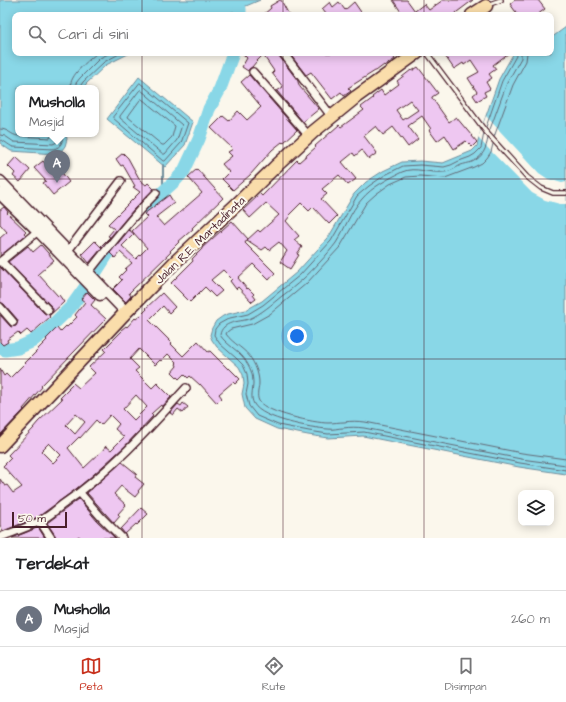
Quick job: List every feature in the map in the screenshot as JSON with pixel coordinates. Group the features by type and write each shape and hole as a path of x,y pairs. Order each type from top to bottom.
{"highway":[{"path":"476,12 488,3"},
{"name":"Jalan R.E. Martadinata","path":"0,446 175,262 275,167 309,136 356,97 414,56"}],"street":[{"path":"285,56 332,117"},
{"path":"253,72 309,136"},
{"path":"0,181 68,252 96,286 124,314"},
{"path":"68,252 122,181"},
{"path":"87,276 112,242 139,210 156,193"},
{"path":"0,194 87,276"},
{"path":"38,231 1,262 48,310"},
{"path":"0,307 13,322"},
{"path":"0,537 40,521 80,493 109,468 186,388"},
{"path":"80,493 122,538"},
{"path":"40,521 51,538"}],"lane":[{"path":"488,3 501,0"},
{"path":"429,56 486,132 527,177 541,188 553,193 566,193"}],"water":[{"path":"0,0 260,0 232,12 12,12 12,56 124,56 106,65 86,85 15,85 15,137 67,137 65,146 62,150 55,154 11,151 0,143"},
{"path":"566,27 566,474 519,467 363,436 328,438 308,435 277,429 255,419 245,408 242,394 244,384 243,375 239,367 217,347 210,335 216,321 228,314 246,310 262,301 297,272 328,238 354,194 366,182 383,171 402,162 420,161 443,163 472,151 477,146 499,79 512,56 554,56 554,36"},
{"path":"139,77 193,122 185,145 165,167 107,119"}],"pier":[{"path":"486,116 539,173 548,179 562,183 566,182 566,204 545,200 532,193 478,138"}],"building":[{"path":"281,0 287,12 266,12 271,8 270,6"},
{"path":"393,0 407,0 415,11 424,4 429,10 443,0 473,0 457,12 401,12"},
{"path":"515,0 538,0 545,9 541,12 516,12 510,4"},
{"path":"330,2 333,7 339,2 345,10 354,2 361,12 324,12 322,9"},
{"path":"245,56 262,56 248,71 242,67 247,58"},
{"path":"264,56 279,56 298,81 300,87 319,109 303,122 277,91 283,87 272,73 274,71"},
{"path":"291,56 393,56 395,59 348,88 351,91 344,96 341,92 332,99 311,72 306,75"},
{"path":"445,56 505,56 493,65 496,69 489,74 492,78 486,82 490,89 484,92 486,96 477,101 473,95 477,92 468,78 479,72 471,60 454,69"},
{"path":"418,67 438,93 432,98 449,122 456,117 477,142 472,147 466,141 454,149 445,135 437,141 429,130 431,129 422,116 408,126 418,139 408,147 393,127 383,135 376,126 364,136 377,153 369,159 362,150 355,156 353,153 342,162 356,179 348,185 339,175 322,189 327,194 321,199 337,216 329,224 313,207 309,211 301,203 289,215 290,216 286,221 299,236 294,240 302,247 290,269 280,262 287,251 279,242 269,250 266,247 262,250 247,240 258,230 260,232 279,215 266,203 250,218 243,210 260,194 262,196 297,160 299,162 339,125 341,127 364,110 361,107 373,98 372,97 381,90 384,95 399,84 397,81 411,70 412,71","holes":["410,100 418,110 403,120 396,110"]},
{"path":"249,75 297,130 283,143 282,142 272,150 250,175 233,190 222,179 229,172 222,164 232,156 228,152 233,149 211,128 223,116 229,121 238,111 247,120 261,107 241,82"},
{"path":"123,153 128,158 140,180 146,185 148,183 154,189 134,209 102,247 101,246 110,237 108,236 114,229 108,224 140,192 133,187 135,186 123,165 121,166 116,159"},
{"path":"16,157 30,170 20,182 13,176 15,173 8,166"},
{"path":"43,161 54,174 60,170 69,182 53,195 43,183 46,181 34,168"},
{"path":"197,169 223,198 129,293 131,296 126,302 113,289 122,280 119,277 132,263 120,252 115,258 110,253 129,230 134,234 122,246 136,259 147,248 132,231 147,217 144,214 169,195 174,203 156,217 164,226 202,193 188,177"},
{"path":"4,207 8,212 7,213 26,231 24,233 26,235 0,256 0,238 7,232 0,224 0,210"},
{"path":"232,221 248,239 245,243 275,273 269,280 253,264 238,278 247,289 248,288 254,294 253,295 256,299 252,302 238,287 236,289 230,281 232,279 223,270 211,280 222,291 215,297 205,287 190,302 171,283 193,261 192,259 202,248"},
{"path":"95,241 102,248 89,263 82,254"},
{"path":"41,245 54,260 38,274 64,302 31,334 27,330 21,335 18,332 3,345 0,342 0,315 11,327 16,326 18,321 4,304 0,302 0,267 44,313 49,315 53,312 52,307 8,262 28,246 33,252"},
{"path":"87,292 95,300 91,305 106,319 41,386 42,387 23,409 24,410 0,435 0,369 4,376 6,374 10,378 38,350 57,328 60,332 77,317 75,315 85,302 81,299"},
{"path":"162,293 175,307 169,313 163,306 149,320 183,356 198,341 208,352 210,351 240,379 235,384 233,382 219,394 222,398 217,403 200,384 190,376 188,378 184,374 179,379 172,372 177,366 177,363 168,354 155,365 139,349 130,359 139,368 135,371 152,388 157,383 171,397 162,407 161,405 151,414 153,416 124,447 76,489 38,517 3,531 0,525 0,479 13,493 22,487 3,466 11,458 8,455 38,422 62,399 60,398 73,383 79,388 95,373 89,367 106,351 104,349 122,331 121,330 141,315 147,309 146,308","holes":["136,395 147,407 134,420 123,409","76,414 85,422 75,434 66,425","110,415 119,424 115,429 124,437 111,450 106,446 84,468 68,448 79,437 80,438 96,420 101,425","49,443 61,455 53,463 41,451"]},
{"path":"183,403 188,407 183,413 178,409 173,415 170,413 178,404 181,406"},
{"path":"122,462 137,474 135,477 144,484 135,497 121,486 114,494 126,505 118,514 120,516 114,523 87,493"},
{"path":"79,499 97,521 115,538 81,538 79,536 76,538 56,538 47,523"},
{"path":"141,508 148,514 125,534 121,529"},
{"path":"38,527 45,538 12,538 27,532"}],"waterway":[{"path":"146,207 184,171 199,139 209,109 220,89 232,56"},
{"path":"163,165 163,191"},
{"path":"0,348 5,350 18,348 33,341 47,330 71,307 116,241"}],"place":[{"name":"Musholla","path":"57,183"}]}
